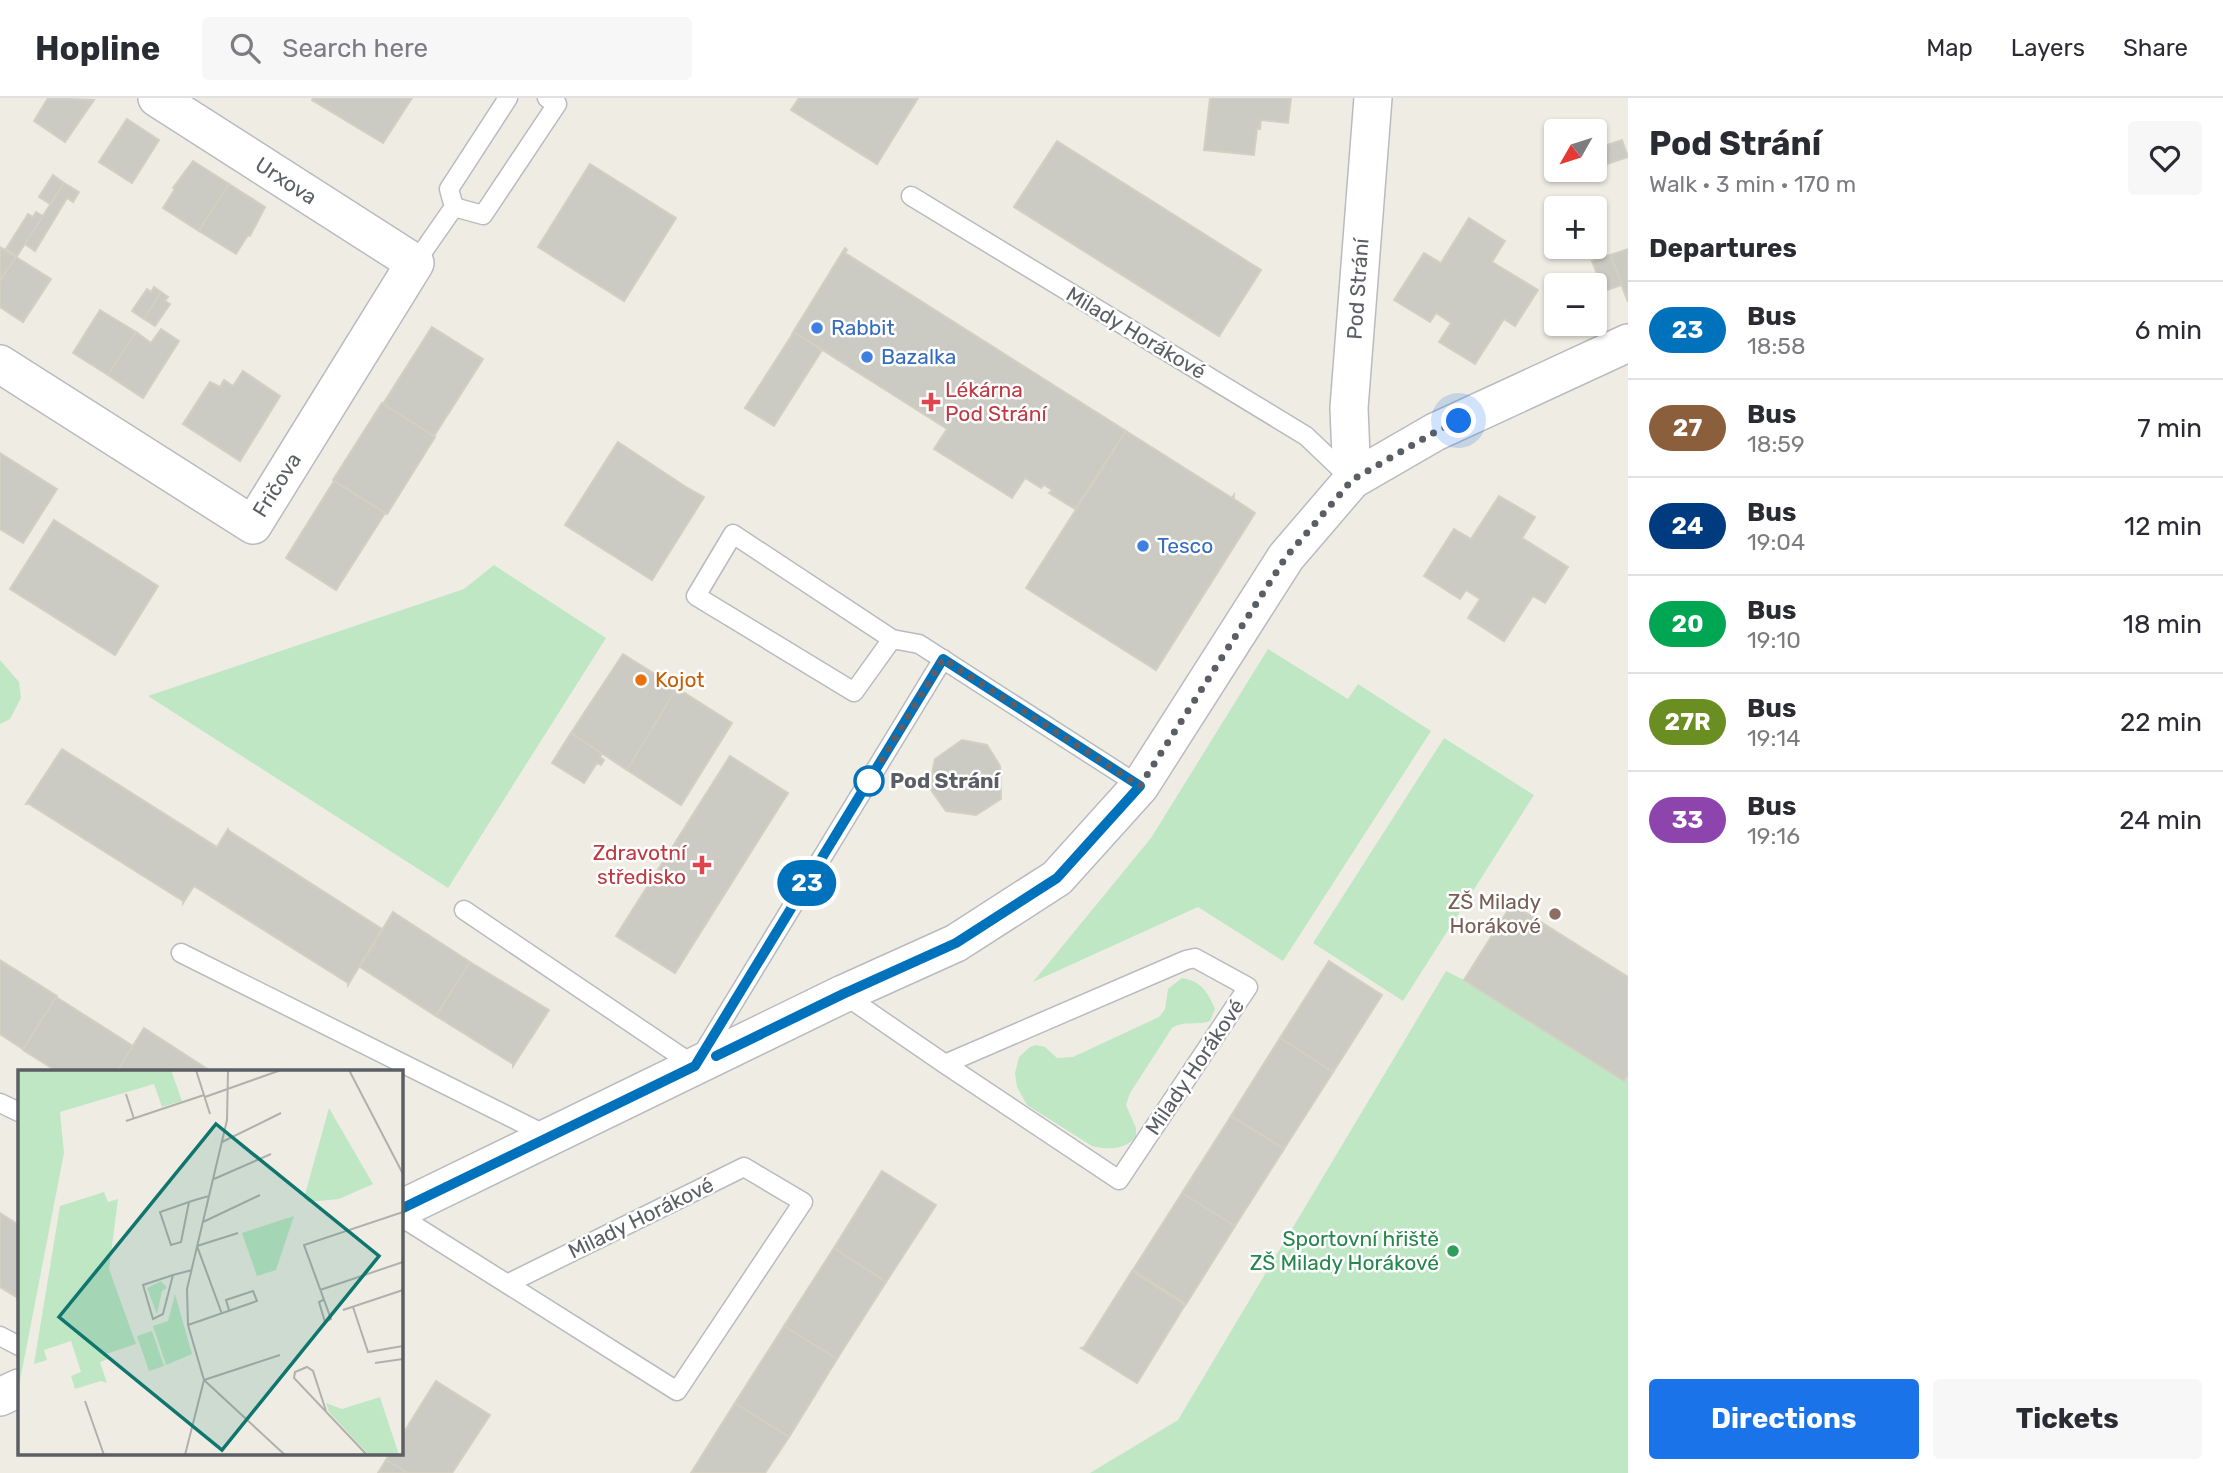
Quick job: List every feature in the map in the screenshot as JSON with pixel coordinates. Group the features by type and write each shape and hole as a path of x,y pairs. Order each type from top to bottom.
{"street":[{"name":"Urxova","path":"157,98 415,263"},
{"name":"Pod Strání","path":"1352,480 1349,408 1373,98"},
{"name":"Fričova","path":"0,364 253,525 415,263"},
{"path":"402,1209 843,994 956,943 1057,878 1140,786 1286,557 1352,480 1435,432 1628,343"},
{"path":"0,1397 18,1388"}],"lane":[{"path":"454,207 449,189 508,98"},
{"path":"454,207 483,215 557,104 547,98"},
{"name":"Milady Horákové","path":"911,196 1306,436 1352,480"},
{"path":"415,263 454,207"},
{"path":"892,639 854,692 696,596 733,534 892,639 919,644 1140,786"},
{"path":"464,910 695,1066 943,659"},
{"path":"181,953 550,1137"},
{"name":"Milady Horákové","path":"843,994 945,1065 1119,1180 1248,987 1195,958 1186,960 945,1065"},
{"path":"0,1103 18,1112"},
{"name":"Milady Horákové","path":"402,1218 507,1284 677,1391 803,1202 744,1167 507,1284"},
{"path":"0,1336 18,1345"}],"green space":[{"path":"494,565 606,638 448,888 148,696 464,589"},
{"path":"1268,649 1348,699 1358,684 1431,731 1283,961 1198,907 1033,982 1151,838"},
{"path":"0,660 19,682 21,698 10,719 0,724"},
{"path":"1444,738 1534,795 1403,1001 1313,943"},
{"name":"Sportovní hřiště ZŠ Milady Horákové","path":"1446,971 1623,1081 1628,1075 1628,1473 1090,1473 1178,1420"},
{"path":"1182,978 1203,988 1215,1009 1210,1021 1181,1024 1172,1028 1130,1093 1126,1105 1136,1128 1136,1137 1116,1148 1092,1146 1027,1105 1017,1087 1015,1073 1019,1057 1030,1047 1045,1047 1057,1058 1073,1057 1159,1017 1165,1009 1168,989"}],"building":[{"path":"48,98 94,100 65,142 34,121"},
{"path":"412,98 383,143 312,100"},
{"path":"799,98 918,98 877,164 791,110"},
{"path":"1210,98 1291,98 1288,123 1261,120 1260,129 1257,129 1254,155 1204,150"},
{"path":"127,119 159,140 132,183 99,162"},
{"path":"1622,140 1628,157 1607,164 1607,145"},
{"path":"1057,141 1261,270 1219,336 1014,207"},
{"path":"193,161 229,184 199,231 163,208 175,189 173,188"},
{"path":"590,164 676,218 624,301 538,247"},
{"path":"53,175 64,183 50,204 39,197"},
{"path":"64,183 79,192 73,202 67,198 35,251 25,244"},
{"path":"229,184 265,207 250,236 248,235 236,254 199,231"},
{"path":"36,212 43,216 17,256 6,249 28,214 33,217"},
{"path":"1469,218 1505,241 1492,262 1538,290 1515,326 1504,319 1475,364 1439,342 1451,323 1436,313 1430,322 1394,300 1424,253 1441,263"},
{"path":"0,247 16,257 0,281"},
{"path":"845,248 845,253 1126,431 1075,509 1049,493 1052,490 1044,485 1041,488 1025,478 1012,498 934,449 947,429 794,332 792,334"},
{"path":"1628,249 1628,302 1610,255"},
{"path":"1610,255 1622,285 1607,290 1607,273 1597,273 1592,261 1607,259"},
{"path":"16,257 51,279 23,322 0,307 0,281"},
{"path":"154,287 161,292 144,319 132,311 147,289 151,292"},
{"path":"161,292 168,297 165,301 170,304 155,326 144,319"},
{"path":"100,310 136,332 108,375 73,353"},
{"path":"432,327 483,359 434,436 383,404"},
{"path":"161,329 179,341 143,398 108,375 136,332 151,343"},
{"path":"794,332 822,350 774,426 745,408"},
{"path":"243,371 280,396 240,461 183,424 210,382 220,387 224,380 233,386"},
{"path":"382,403 435,437 387,514 333,480"},
{"name":"Tesco","path":"1126,431 1232,498 1234,495 1234,499 1255,513 1156,670 1026,588"},
{"path":"618,442 704,497 652,580 565,525"},
{"path":"0,453 57,489 23,543 0,529"},
{"path":"334,481 385,513 336,590 286,558"},
{"path":"1499,496 1535,517 1522,538 1568,567 1545,603 1533,596 1504,641 1468,618 1480,599 1466,590 1460,599 1424,576 1454,529 1471,539"},
{"path":"54,520 158,586 115,655 10,589"},
{"path":"623,654 677,688 627,770 571,733"},
{"path":"677,688 732,723 681,805 627,770"},
{"path":"571,733 602,754 600,757 604,760 601,765 597,763 584,783 552,763"},
{"path":"962,740 987,745 1000,766 1001,799 976,815 946,811 929,787 935,759"},
{"path":"62,749 217,847 228,829 382,929 348,985 194,886 183,903 26,804"},
{"name":"Zdravotní středisko","path":"730,756 788,793 675,973 616,936"},
{"path":"1512,904 1628,977 1628,1075 1624,1081 1464,980"},
{"path":"393,912 470,962 436,1016 360,967"},
{"path":"0,960 57,996 23,1049 0,1034"},
{"path":"1329,961 1382,995 1333,1072 1280,1038"},
{"path":"470,962 549,1010 513,1066 436,1016"},
{"path":"56,997 133,1046 118,1070 55,1070 23,1050"},
{"path":"144,1028 209,1070 118,1070"},
{"path":"1280,1038 1333,1072 1284,1149 1231,1116"},
{"path":"1231,1116 1284,1149 1235,1226 1182,1193"},
{"path":"882,1171 936,1205 886,1282 834,1248"},
{"path":"1182,1193 1235,1226 1186,1304 1133,1270"},
{"path":"0,1213 18,1224 18,1298 0,1287"},
{"path":"834,1248 886,1282 837,1359 784,1326"},
{"path":"1132,1271 1185,1305 1137,1383 1081,1348"},
{"path":"784,1326 837,1359 789,1437 735,1403"},
{"path":"436,1381 490,1415 452,1473 408,1473 386,1460 389,1456 402,1456 402,1435"},
{"path":"735,1403 789,1437 765,1473 691,1473"},
{"path":"386,1460 408,1473 378,1473"}],"bus line":[{"name":"23","path":"402,1209 695,1066 943,659 1140,786 1057,878 956,943 716,1056"}],"place":[{"name":"Rabbit","path":"817,328"},
{"name":"Bazalka","path":"867,357"},
{"name":"Lékárna Pod Strání","path":"931,402"},
{"name":"Tesco","path":"1143,546"},
{"name":"Kojot","path":"641,680"},
{"name":"Pod Strání","path":"869,781"},
{"name":"Zdravotní středisko","path":"702,865"},
{"name":"ZŠ Milady Horákové","path":"1555,914"},
{"name":"Sportovní hřiště ZŠ Milady Horákové","path":"1453,1251"}],"route":[{"path":"869,781 943,659 1140,786 1286,557 1352,480 1459,421"}]}
